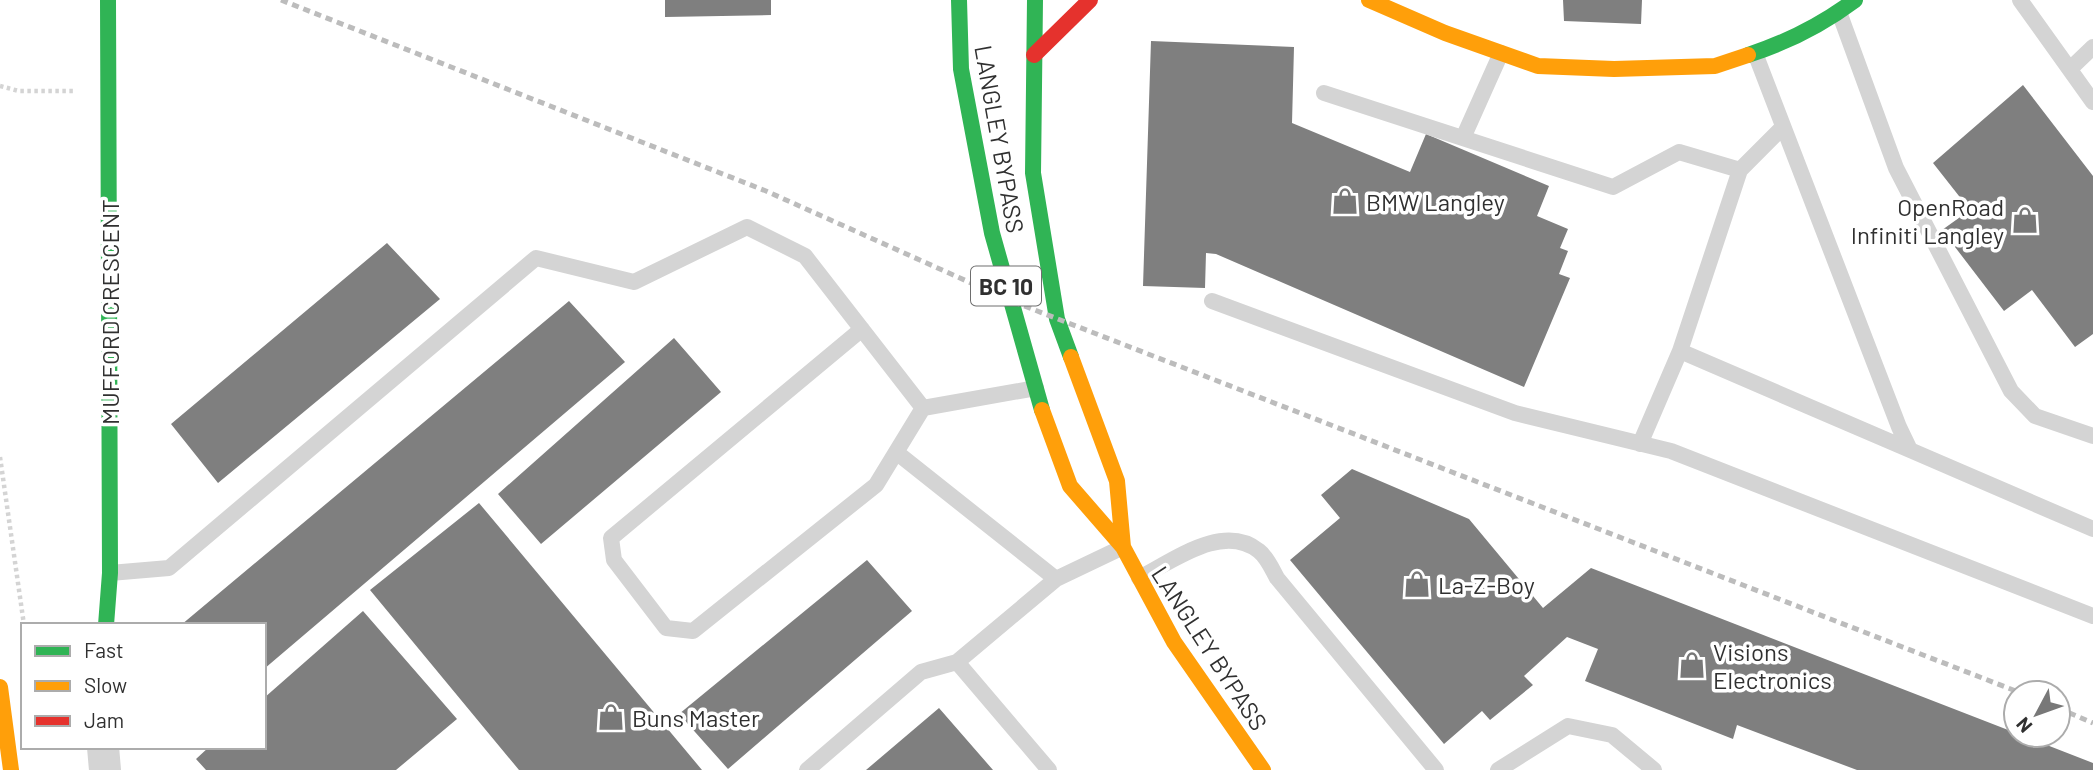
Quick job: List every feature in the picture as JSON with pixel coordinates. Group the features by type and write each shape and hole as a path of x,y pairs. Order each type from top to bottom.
{"main road":[{"name":"MUFFORD CRESCENT","path":"106,623 110,573 108,0"},
{"name":"LANGLEY BYPASS","path":"959,0 961,69 978,172 995,247 1036,388 1070,486 1123,547 1174,642 1263,770"},
{"name":"LANGLEY BYPASS","path":"1035,0 1033,173 1043,244 1058,318 1079,384 1117,481 1123,547"},
{"path":"1034,55 1090,0"},
{"path":"1369,0 1538,66 1614,69 1715,66 1755,53 1839,12 1855,0"},
{"path":"0,687 11,770"}],"street":[{"path":"103,749 105,770"}],"lane":[{"path":"2020,0 2093,102"},
{"path":"1839,12 1896,168 2011,391 2035,416 2093,436"},
{"path":"2070,69 2093,47"},
{"path":"1463,138 1501,53"},
{"path":"1755,53 1899,428 1910,450"},
{"path":"1324,93 1613,187 1679,152 1740,170"},
{"path":"1640,444 1681,351 1740,170 1783,127"},
{"path":"110,573 169,568 536,258 634,282 747,227 805,256 923,408"},
{"path":"1212,301 1515,413 1671,451 2093,616"},
{"path":"862,329 611,538 614,560 666,628 693,631 876,485 923,408 1036,388"},
{"path":"1681,351 2093,529"},
{"path":"896,452 1056,579"},
{"path":"1138,579 1220,539 1245,541 1261,552 1277,578 1436,770"},
{"path":"807,770 921,672 957,662 1056,579 1123,547"},
{"path":"957,662 1049,770"},
{"path":"1497,770 1568,726 1612,735 1654,770"}],"path":[{"path":"0,86 19,91 108,91"},
{"path":"0,457 24,623"}],"building":[{"path":"665,0 771,0 771,15 665,17"},
{"path":"1563,0 1642,0 1641,24 1564,21"},
{"name":"BMW Langley","path":"1151,41 1294,47 1292,123 1410,172 1426,134 1549,186 1537,216 1568,229 1560,248 1568,251 1559,274 1570,278 1524,387 1216,254 1206,253 1205,288 1143,286"},
{"name":"OpenRoad Infiniti Langley","path":"2023,85 2093,176 2093,334 2075,347 2032,290 2004,311 1942,230 1970,210 1933,163"},
{"path":"387,243 440,299 218,483 171,424"},
{"path":"569,301 625,362 266,667 266,623 183,623"},
{"path":"674,338 721,392 541,544 498,494"},
{"path":"1352,469 1469,519 1543,608 1591,568 2002,728 2002,749 2057,749 2093,763 2093,770 1857,770 1737,725 1733,739 1585,681 1598,649 1567,637 1524,676 1533,685 1490,720 1482,711 1444,744 1290,560 1340,518 1321,495"},
{"path":"479,503 702,770 519,770 370,590"},
{"path":"867,560 912,611 728,769 679,714"},
{"path":"363,611 457,719 396,770 206,770 196,759 207,749 266,749 266,696"},
{"path":"939,708 993,770 866,770"}],"railway":[{"path":"281,0 766,191 1009,300 2002,686"},
{"path":"2072,714 2093,723"}],"traffic: fast":[{"path":"106,623 110,573 108,0"},
{"path":"959,0 961,69 992,233 1042,410"},
{"path":"1035,0 1033,173 1057,319 1071,357"},
{"path":"1748,55 1803,32 1855,0"}],"traffic: slow":[{"path":"1369,0 1445,33 1538,66 1614,69 1715,66 1748,55"},
{"path":"1071,357 1117,481 1123,547"},
{"path":"1042,410 1070,486 1123,547 1174,642 1263,770"},
{"path":"0,687 11,770"}],"traffic: jam":[{"path":"1034,55 1090,0"}],"place":[{"name":"BMW Langley","path":"1345,201"},
{"name":"OpenRoad Infiniti Langley","path":"2025,220"},
{"name":"La-Z-Boy","path":"1417,584"},
{"name":"Visions Electronics","path":"1692,665"},
{"name":"Buns Master","path":"611,717"}]}
